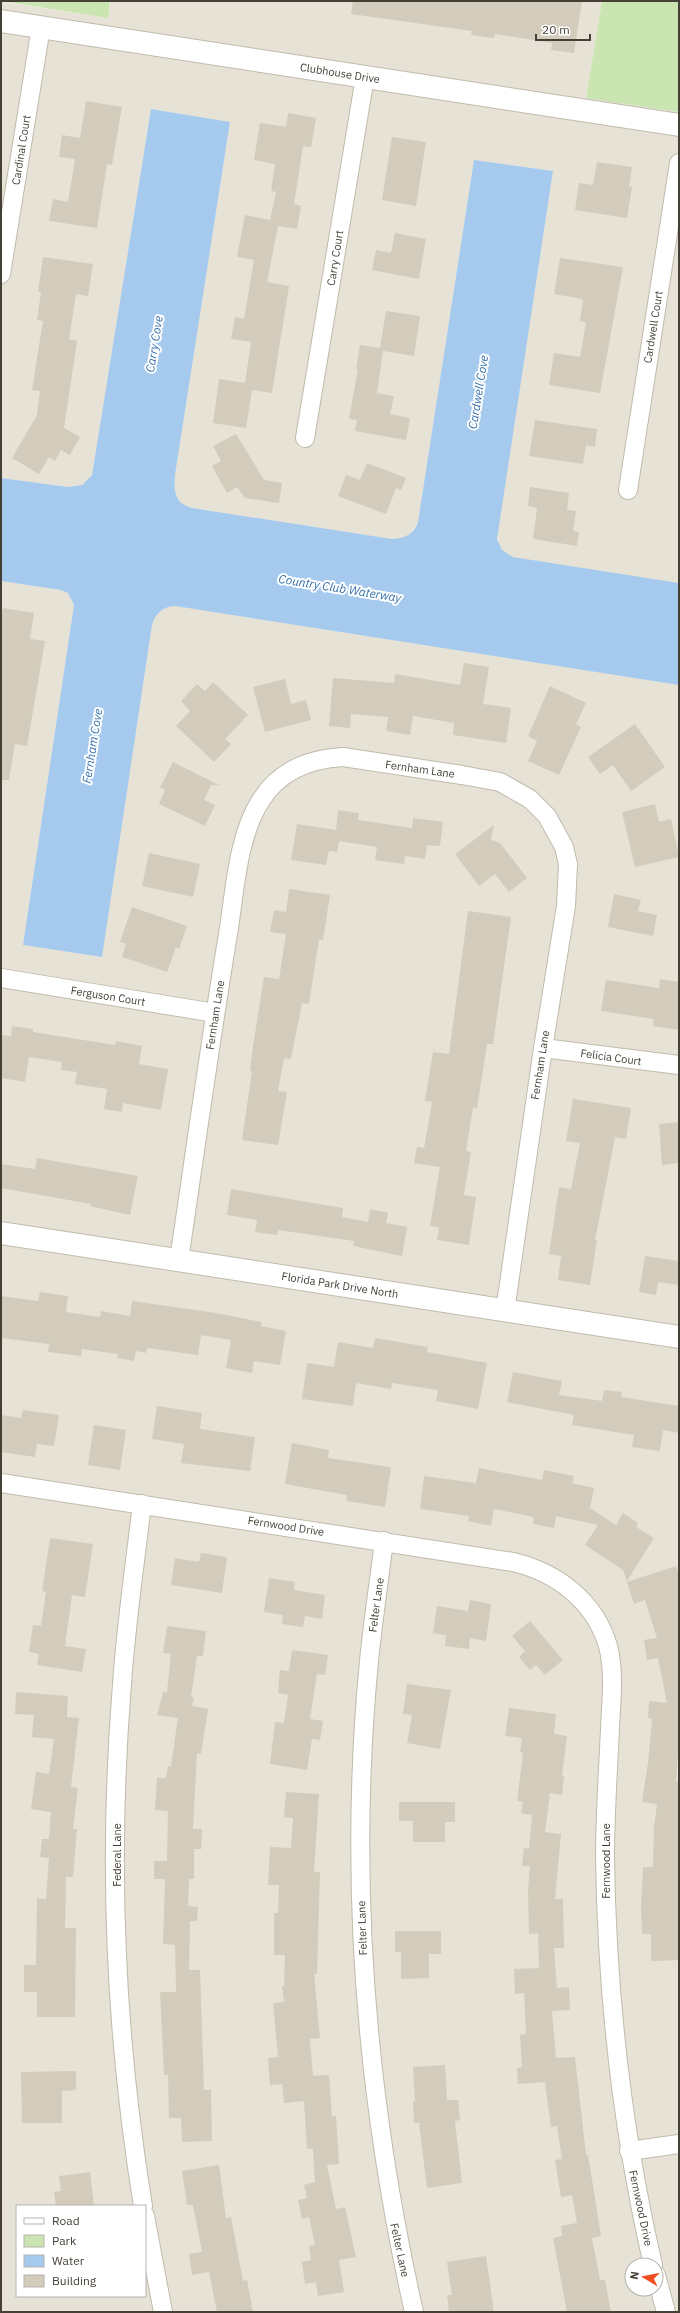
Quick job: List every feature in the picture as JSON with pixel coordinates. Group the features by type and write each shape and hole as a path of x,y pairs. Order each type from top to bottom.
{"street":[{"name":"Clubhouse Drive","path":"1,21 679,125"},
{"name":"Cardinal Court","path":"1,274 41,27"},
{"name":"Carry Court","path":"305,438 365,77"},
{"name":"Cardwell Court","path":"628,490 679,164"},
{"name":"Fernham Lane","path":"179,1260 215,1013 246,832 254,813 268,789 294,769 309,762 343,757 462,775 500,782 530,799 547,816 564,847 568,864 568,884 505,1311"},
{"name":"Ferguson Court","path":"1,978 215,1013"},
{"name":"Felicia Court","path":"543,1048 679,1065"},
{"name":"Florida Park Drive North","path":"1,1233 679,1337"},
{"name":"Fernwood Drive","path":"1,1483 520,1564 548,1574 566,1586"},
{"name":"Federal Lane","path":"142,1504 122,1683 116,1835 118,1943 122,2019 130,2115 143,2205"},
{"name":"Felter Lane","path":"384,1542 369,1661 364,1737 361,1831 363,1947 372,2067 384,2164 414,2312"},
{"name":"Fernwood Lane","path":"566,1586 584,1602 596,1620 603,1632 610,1659 612,1692 606,1816 607,1922 613,2024 629,2151"},
{"path":"629,2151 679,2144"},
{"name":"Fernwood Drive","path":"629,2151 651,2257"},
{"path":"146,2221 163,2312"},
{"path":"662,2297 666,2312"}],"shaded area":[{"path":"111,1 602,1 586,97 679,112 679,583 513,557 502,550 499,545 497,531 553,171 474,160 418,522 409,535 399,539 392,539 192,508 180,503 176,498 174,492 175,475 230,122 151,109 92,475 82,485 68,487 1,478 1,2 108,18"},
{"path":"1,581 61,590 68,593 74,605 23,945 101,957 152,625 157,613 165,608 175,606 679,685 679,1329 1,1224"},
{"path":"1,1243 679,1348 679,2312 1,2312"}],"green space":[{"path":"1,1 110,1 108,18"},
{"path":"602,1 679,1 679,112 586,98"}],"water":[{"path":"151,109 230,122 175,475 175,491 178,500 186,506 192,508 392,539 401,538 408,535 414,530 418,522 474,160 553,171 497,539 502,550 513,557 679,583 679,685 175,606 163,609 155,617 152,625 102,957 23,945 74,605 68,593 61,590 1,581 1,478 68,487 82,485 92,475"}],"building":[{"path":"353,1 582,1 574,53 551,50 552,43 495,34 494,38 471,35 472,31 351,14"},
{"path":"86,101 122,107 112,165 107,164 97,228 49,221 53,199 68,202 75,159 59,157 62,135 80,138"},
{"path":"288,113 316,118 311,147 303,146 294,204 301,206 297,229 278,226 267,282 289,286 272,393 252,390 246,428 213,423 219,379 245,383 251,342 231,339 235,317 244,319 254,260 237,257 245,215 270,220 276,192 271,191 275,164 254,160 260,123 286,127"},
{"path":"392,137 426,142 416,206 382,200"},
{"path":"597,162 632,167 629,187 632,187 627,218 575,210 579,183 593,185"},
{"path":"395,233 426,239 419,279 372,270 376,250 391,253"},
{"path":"43,257 93,264 88,296 76,294 69,339 77,341 64,428 80,437 70,455 61,450 55,461 49,457 39,474 12,458 37,415 40,391 32,390 43,321 37,320 41,292 38,292"},
{"path":"560,258 623,267 600,393 549,385 554,353 580,357 586,322 580,321 583,299 554,294"},
{"path":"386,311 420,316 414,356 383,351 377,393 394,396 390,414 410,418 406,440 355,431 357,420 349,419 358,369 356,369 360,345 380,348"},
{"path":"535,420 597,429 595,447 586,445 583,464 529,456"},
{"path":"236,434 264,480 282,483 279,503 245,498 237,487 227,493 212,466 221,461 213,446"},
{"path":"367,463 406,478 401,490 396,488 386,514 338,496 346,475 360,480"},
{"path":"530,487 569,493 567,510 576,511 573,531 579,532 577,546 533,539 537,508 528,506"},
{"path":"3,608 34,613 30,639 45,641 27,746 15,744 9,780 1,780 1,621"},
{"path":"464,663 489,667 483,704 511,708 506,743 453,735 454,723 413,716 410,735 386,731 388,717 351,714 350,728 329,726 333,678 394,683 395,674 460,685"},
{"path":"285,679 291,704 306,700 311,720 265,732 253,687"},
{"path":"213,682 248,715 225,739 231,744 214,762 176,726 190,711 181,701 197,684 205,691"},
{"path":"550,686 586,703 576,724 581,727 559,775 528,761 537,741 528,736"},
{"path":"635,724 665,767 631,791 613,765 600,774 588,757"},
{"path":"173,762 219,785 211,785 204,800 215,805 205,826 159,804 165,790 160,788"},
{"path":"655,804 659,822 671,819 679,857 635,867 622,812"},
{"path":"338,810 359,813 358,820 412,828 413,818 443,822 440,846 427,845 425,859 405,856 404,864 375,860 377,847 339,841 337,852 329,851 326,865 291,860 297,824 336,830"},
{"path":"494,825 491,840 500,843 527,878 509,892 495,874 479,886 455,854"},
{"path":"149,853 200,864 193,897 142,886"},
{"path":"289,889 330,895 323,940 319,939 309,1004 302,1003 291,1059 284,1058 278,1091 287,1092 278,1145 242,1140 252,1071 250,1071 252,1053 264,977 279,979 286,934 270,932 274,910 286,912"},
{"path":"614,894 641,900 638,911 657,915 653,936 608,927"},
{"path":"132,907 187,926 179,949 176,947 167,972 122,957 126,944 120,942"},
{"path":"468,911 511,917 493,1044 487,1044 477,1108 473,1108 466,1151 471,1152 464,1195 476,1197 469,1245 437,1240 439,1227 430,1226 440,1167 414,1163 417,1147 424,1148 432,1102 425,1101 433,1052 449,1054"},
{"path":"660,979 679,982 679,1030 653,1026 654,1019 601,1011 606,980 659,988"},
{"path":"12,1026 33,1029 33,1032 115,1045 116,1041 142,1046 139,1064 168,1069 161,1110 123,1103 122,1112 104,1109 107,1089 75,1084 77,1072 61,1070 62,1062 29,1057 25,1082 1,1078 1,1035 11,1036"},
{"path":"573,1099 631,1108 626,1139 615,1137 595,1240 597,1240 590,1285 558,1280 561,1256 549,1254 559,1187 571,1189 580,1143 566,1141"},
{"path":"679,1122 679,1163 662,1165 659,1124"},
{"path":"37,1158 138,1176 130,1215 90,1206 91,1204 1,1188 1,1164 35,1169"},
{"path":"231,1189 343,1208 342,1217 368,1222 370,1209 388,1213 386,1223 407,1227 402,1256 353,1246 354,1241 278,1230 277,1235 255,1232 257,1220 227,1215"},
{"path":"645,1256 679,1261 679,1285 658,1282 656,1295 639,1292"},
{"path":"40,1292 68,1296 66,1312 100,1317 101,1311 130,1316 132,1301 216,1313 261,1322 261,1326 286,1331 280,1365 254,1361 252,1373 226,1368 231,1340 201,1335 198,1355 147,1348 146,1353 136,1351 134,1361 117,1358 118,1354 82,1349 81,1356 48,1352 49,1344 1,1338 1,1296 38,1301"},
{"path":"375,1338 428,1347 427,1352 487,1363 478,1409 436,1401 438,1390 392,1383 391,1389 356,1383 353,1406 302,1399 307,1363 334,1367 338,1342 373,1348"},
{"path":"513,1372 562,1381 559,1395 602,1401 604,1390 622,1392 621,1397 679,1406 679,1433 663,1430 660,1451 632,1447 634,1435 572,1425 574,1415 507,1402"},
{"path":"157,1406 202,1413 200,1429 255,1437 250,1471 181,1463 184,1444 152,1439"},
{"path":"23,1410 59,1415 54,1446 37,1444 35,1457 1,1452 1,1415 21,1418"},
{"path":"94,1425 126,1430 120,1470 88,1465"},
{"path":"292,1443 329,1450 328,1458 391,1467 385,1507 346,1501 347,1495 285,1484"},
{"path":"479,1468 542,1480 544,1470 574,1476 572,1483 594,1488 590,1508 616,1525 623,1513 638,1523 636,1527 654,1538 627,1581 623,1570 585,1545 598,1525 556,1516 554,1528 533,1524 534,1517 494,1509 491,1526 468,1521 469,1516 420,1509 424,1476 476,1483"},
{"path":"50,1538 93,1544 85,1597 72,1595 65,1646 86,1649 82,1672 37,1665 39,1654 29,1652 33,1625 41,1626 46,1592 42,1591"},
{"path":"201,1553 227,1557 222,1593 171,1585 175,1558 199,1562"},
{"path":"676,1566 679,1575 679,1744 676,1781 679,1782 679,1960 651,1961 651,1934 642,1934 641,1907 643,1867 653,1867 654,1827 657,1804 642,1802 648,1763 652,1719 648,1718 649,1701 667,1703 658,1658 647,1660 644,1640 657,1638 645,1600 634,1604 627,1582"},
{"path":"269,1578 295,1582 294,1590 325,1595 322,1619 305,1616 303,1627 282,1624 283,1615 264,1612"},
{"path":"470,1600 491,1604 486,1641 470,1638 469,1649 445,1646 446,1635 433,1633 437,1606 468,1611"},
{"path":"530,1621 563,1660 545,1675 536,1665 530,1670 519,1657 525,1651 512,1636"},
{"path":"167,1626 206,1631 203,1656 197,1656 191,1697 194,1697 192,1706 208,1709 201,1754 197,1753 193,1829 202,1829 201,1849 194,1849 194,1879 189,1879 188,1906 198,1907 197,1921 190,1921 189,1970 200,1970 204,2090 211,2090 212,2141 182,2142 181,2118 169,2118 168,2075 164,2075 160,1992 176,1992 175,1945 163,1944 165,1879 154,1879 154,1861 167,1861 168,1811 155,1810 157,1778 166,1778 168,1766 171,1766 178,1718 157,1715 163,1692 167,1692 171,1654 163,1653"},
{"path":"292,1650 328,1655 325,1675 317,1674 310,1719 323,1721 320,1740 312,1739 307,1770 270,1764 275,1722 284,1723 288,1695 278,1693 280,1670 289,1671"},
{"path":"407,1684 451,1690 440,1749 407,1743 412,1715 403,1714"},
{"path":"16,1692 68,1696 67,1717 79,1718 71,1787 78,1788 73,1829 77,1829 73,1877 66,1877 65,1928 76,1928 75,2017 37,2017 37,1992 24,1992 24,1965 36,1965 37,1898 46,1899 49,1858 40,1857 42,1839 49,1839 51,1812 31,1809 36,1772 49,1774 54,1739 32,1737 34,1715 15,1714"},
{"path":"509,1708 556,1714 554,1734 567,1736 562,1776 564,1776 562,1795 550,1793 545,1832 561,1834 555,1899 563,1899 564,1948 554,1948 557,1988 569,1987 570,2010 552,2011 556,2058 575,2057 586,2155 588,2155 601,2236 592,2238 600,2280 605,2280 611,2312 567,2312 553,2238 562,2236 561,2226 577,2223 572,2195 561,2197 555,2160 562,2159 557,2126 551,2127 545,2082 518,2084 517,2068 522,2067 520,2035 526,2034 524,1993 515,1994 514,1969 539,1968 538,1933 529,1934 528,1890 530,1866 522,1866 524,1848 529,1849 532,1815 521,1813 523,1802 517,1801 523,1753 520,1752 522,1738 505,1736"},
{"path":"286,1792 319,1794 314,1872 320,1872 317,1974 314,1974 320,2038 310,2039 313,2076 329,2075 332,2117 336,2116 339,2164 327,2165 336,2209 345,2207 356,2257 339,2260 344,2292 318,2296 316,2282 305,2284 302,2262 311,2260 309,2246 315,2245 309,2217 302,2219 298,2200 307,2198 304,2185 315,2182 313,2149 307,2149 304,2101 284,2103 282,2084 270,2085 268,2058 278,2057 273,2003 284,2002 282,1986 284,1986 285,1955 274,1955 274,1913 278,1913 279,1885 268,1885 270,1847 291,1848 293,1818 284,1817"},
{"path":"399,1802 455,1802 455,1822 445,1822 445,1842 413,1842 413,1821 399,1821"},
{"path":"395,1931 441,1931 441,1954 429,1954 429,1978 401,1979 401,1952 395,1952"},
{"path":"445,2065 447,2100 458,2100 460,2120 455,2121 462,2183 427,2188 419,2123 414,2123 413,2101 415,2101 413,2067"},
{"path":"76,2071 76,2090 62,2091 62,2123 22,2123 21,2072"},
{"path":"219,2165 226,2218 231,2217 243,2281 247,2280 253,2312 217,2312 209,2272 192,2275 189,2254 202,2252 193,2205 187,2205 182,2171"},
{"path":"90,2172 94,2205 56,2205 54,2192 61,2191 59,2176"},
{"path":"486,2256 494,2312 449,2312 447,2295 452,2295 447,2262"}],"water label":[{"name":"Carry Cove","path":"154,344"},
{"name":"Cardwell Cove","path":"478,392"},
{"name":"Country Club Waterway","path":"340,588"},
{"name":"Fernham Cove","path":"92,746"}]}
